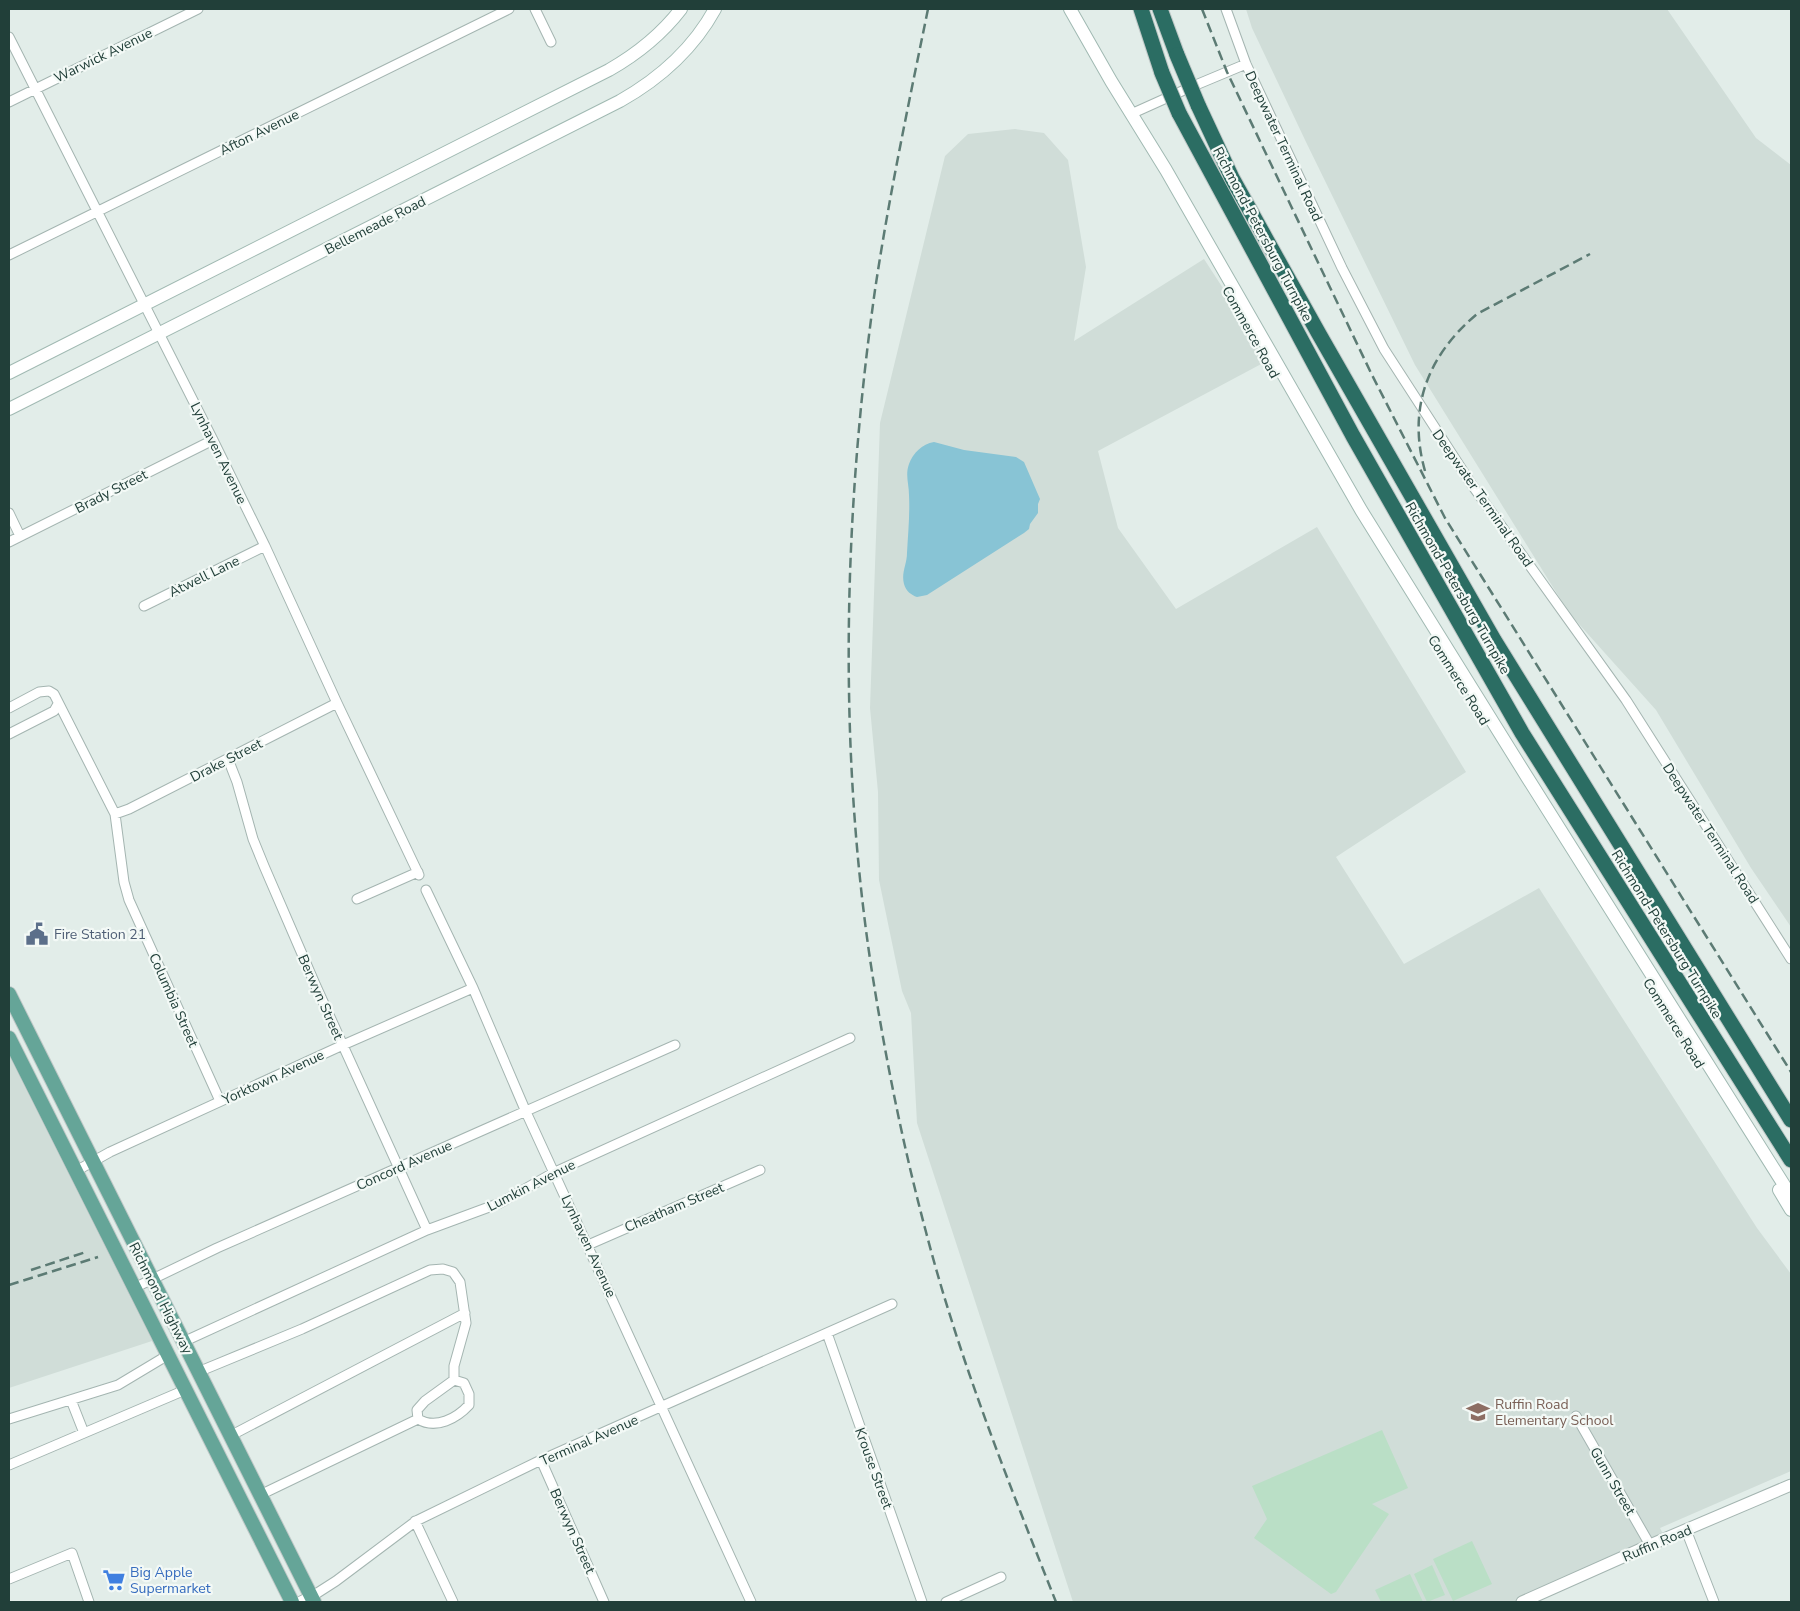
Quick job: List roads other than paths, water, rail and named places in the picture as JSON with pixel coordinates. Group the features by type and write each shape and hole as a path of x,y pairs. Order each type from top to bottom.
{"highway":[{"name":"Richmond-Petersburg Turnpike","path":"1141,9 1162,73 1179,113 1353,436 1522,733 1791,1160"},
{"name":"Richmond-Petersburg Turnpike","path":"1160,9 1198,105 1232,178 1318,334 1494,640 1791,1120"}],"main road":[{"path":"9,373 609,70 647,44 681,9"},
{"name":"Bellemeade Road","path":"9,409 634,93 660,75 683,53 715,9"},
{"name":"Commerce Road","path":"1070,9 1166,170 1361,510 1791,1196"},
{"name":"Commerce Road","path":"1146,139 1156,165 1322,457 1431,635 1791,1210"},
{"name":"Richmond Highway","path":"9,994 260,1495 309,1600"},
{"name":"Richmond Highway","path":"9,1038 292,1602"}],"street":[{"name":"Warwick Avenue","path":"9,102 198,9"},
{"name":"Afton Avenue","path":"9,255 509,9"},
{"path":"535,9 551,42"},
{"name":"Deepwater Terminal Road","path":"1226,9 1246,64 1342,268 1384,349 1472,485 1626,700 1791,959"},
{"name":"Lynhaven Avenue","path":"9,37 145,304 265,546 336,703 418,874 357,899"},
{"path":"1131,114 1246,64"},
{"name":"Brady Street","path":"9,542 213,440"},
{"path":"9,513 20,536"},
{"name":"Atwell Lane","path":"144,606 265,546"},
{"path":"9,708 43,691 54,694 58,704 54,712 9,734"},
{"name":"Drake Street","path":"115,814 129,809 336,703"},
{"name":"Columbia Street","path":"58,704 74,730 115,814 124,882 129,900 220,1102"},
{"name":"Berwyn Street","path":"228,759 238,782 253,839 264,866 342,1045 427,1230"},
{"name":"Lynhaven Avenue","path":"426,890 473,988 526,1112 751,1602"},
{"name":"Yorktown Avenue","path":"76,1171 93,1161 342,1045 473,988"},
{"name":"Lumkin Avenue","path":"183,1342 427,1230 500,1203 555,1172 850,1038"},
{"name":"Concord Avenue","path":"134,1288 398,1167 526,1112 675,1044"},
{"name":"Cheatham Street","path":"588,1245 760,1170"},
{"path":"198,1372 302,1329 430,1270 443,1268 453,1272 460,1282 466,1323 454,1366 454,1380"},
{"name":"Terminal Avenue","path":"309,1600 415,1521 541,1460 662,1408 892,1304"},
{"path":"230,1436 465,1313"},
{"name":"Krouse Street","path":"826,1333 922,1602"},
{"path":"9,1419 118,1385 168,1355"},
{"path":"418,1419 434,1424 448,1421 463,1412 469,1405 469,1394 464,1383 454,1380"},
{"path":"418,1419 417,1410 425,1400 454,1380"},
{"path":"9,1465 185,1390"},
{"path":"70,1400 84,1433"},
{"name":"Gunn Street","path":"1576,1416 1650,1545"},
{"path":"260,1495 418,1419"},
{"name":"Berwyn Street","path":"541,1460 604,1602"},
{"name":"Ruffin Road","path":"1522,1602 1791,1485"},
{"path":"415,1521 453,1602"},
{"path":"1686,1530 1714,1602"},
{"path":"9,1579 72,1553 89,1602"},
{"path":"946,1602 1001,1576"}],"water":[{"path":"934,442 964,450 1016,457 1024,462 1040,499 1038,513 1030,524 1029,529 1024,533 927,595 917,597 907,591 903,580 907,557 909,517 907,472 913,456 922,447"}],"railway":[{"path":"928,9 887,220 875,290 865,373 851,541 849,709 853,793 860,876 875,993 894,1096 917,1198 939,1279 969,1373 1002,1465 1056,1602"},
{"path":"1202,9 1227,72 1372,375 1445,518 1791,1072"},
{"path":"1425,471 1420,448 1421,404 1426,384 1434,365 1446,347 1477,314 1590,254"},
{"path":"31,1270 86,1252"},
{"path":"9,1285 98,1257"}],"place":[{"name":"Fire Station 21","path":"37,934"},
{"name":"Ruffin Road Elementary School","path":"1478,1412"},
{"name":"Big Apple Supermarket","path":"114,1580"}]}
